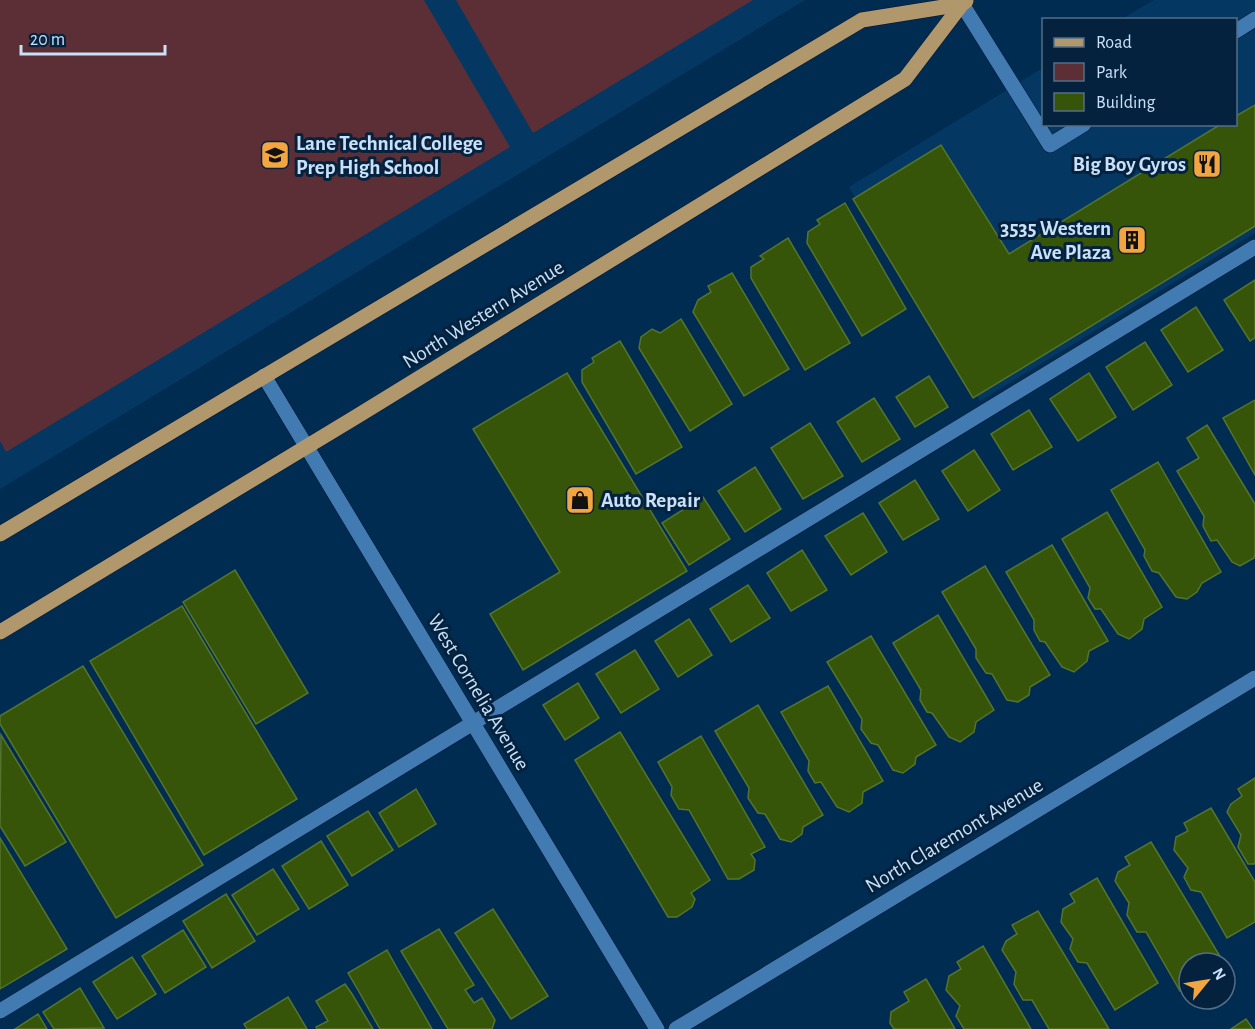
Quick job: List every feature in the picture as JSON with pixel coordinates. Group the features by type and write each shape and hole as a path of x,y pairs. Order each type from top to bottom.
{"main road":[{"path":"0,534 862,20 965,2"},
{"name":"North Western Avenue","path":"0,632 905,79 965,2"}],"street":[{"path":"965,2 1050,145 1081,126"},
{"path":"1237,30 1255,20"},
{"path":"0,1011 1255,247"},
{"name":"West Cornelia Avenue","path":"264,376 657,1029"},
{"name":"North Claremont Avenue","path":"676,1029 1255,678"}],"shaded area":[{"name":"Lane Technical College Prep High School","path":"0,0 805,0 0,489"},
{"name":"3535 Western Ave Plaza","path":"1154,0 1255,0 1255,233 980,401 849,187 1042,69 1042,126 1237,126 1237,18 1124,18"}],"green space":[{"name":"Lane Technical College Prep High School","path":"0,0 424,0 510,147 6,452 0,441"},
{"path":"456,0 753,0 533,133"}],"building":[{"name":"3535 Western Ave Plaza","path":"1255,105 1255,226 973,398 853,199 941,145 1009,254 1218,126 1237,126 1237,115"},
{"path":"845,203 906,309 862,336 807,243 808,232 820,224 817,220"},
{"path":"788,238 850,343 805,370 751,278 751,267 764,259 760,256"},
{"path":"732,273 789,369 744,396 693,312 698,300 711,292 708,286"},
{"path":"1255,280 1255,338 1250,341 1224,300"},
{"path":"1196,307 1223,350 1188,372 1161,330"},
{"path":"681,319 732,404 690,431 639,348 641,337 652,329 660,333"},
{"path":"620,341 682,447 636,474 582,382 582,370 594,362 592,358"},
{"path":"1145,342 1172,385 1133,410 1106,367"},
{"name":"Auto Repair","path":"567,373 687,571 523,670 490,614 560,572 473,429"},
{"path":"1089,373 1116,417 1078,441 1050,399"},
{"path":"929,376 948,407 915,427 896,397"},
{"path":"874,398 900,439 862,462 837,422"},
{"path":"1255,400 1255,475 1223,418"},
{"path":"1029,410 1052,447 1013,470 991,434"},
{"path":"810,423 843,476 803,499 771,448"},
{"path":"1207,425 1255,504 1255,554 1254,558 1240,566 1232,562 1217,540 1211,541 1203,526 1204,516 1177,471 1199,458 1187,438"},
{"path":"974,450 1000,490 968,511 942,471"},
{"path":"1158,462 1221,572 1202,583 1197,592 1187,599 1176,597 1159,573 1152,571 1144,556 1145,550 1111,490"},
{"path":"755,467 781,509 745,532 718,491"},
{"path":"915,480 939,519 903,540 879,503"},
{"path":"703,497 730,539 689,565 662,523"},
{"path":"1107,512 1162,607 1144,619 1142,629 1129,639 1118,634 1101,609 1095,609 1088,598 1090,588 1062,539"},
{"path":"863,513 887,552 851,575 825,536"},
{"path":"1052,545 1108,641 1089,651 1087,661 1074,672 1062,667 1045,642 1040,641 1034,630 1034,620 1006,572"},
{"path":"802,550 827,590 791,611 767,573"},
{"path":"985,566 1050,675 1030,687 1029,695 1018,702 1007,700 992,674 986,673 976,658 976,649 942,592"},
{"path":"235,570 308,693 256,724 183,602"},
{"path":"748,585 770,618 731,642 710,609"},
{"path":"182,606 297,799 204,855 90,661"},
{"path":"938,615 994,710 976,722 974,732 960,742 949,737 932,713 927,712 920,700 921,690 893,643"},
{"path":"689,619 712,655 678,677 655,641"},
{"path":"871,636 936,745 916,757 915,764 903,773 893,770 878,745 871,743 861,729 862,719 827,662"},
{"path":"635,650 659,689 621,713 596,674"},
{"path":"83,666 203,865 116,918 0,724 0,716"},
{"path":"578,683 599,718 565,740 543,705"},
{"path":"828,686 883,781 863,792 862,803 849,812 837,807 821,782 815,783 808,771 809,761 781,712"},
{"path":"758,705 823,815 803,827 802,834 791,842 780,839 765,814 758,813 748,798 749,788 715,731"},
{"path":"620,732 710,880 691,893 695,899 692,907 677,917 668,917 575,760"},
{"path":"1,735 66,842 25,866 0,826"},
{"path":"701,736 765,847 751,854 755,860 754,870 739,879 728,879 689,810 679,809 671,795 672,787 658,762"},
{"path":"1255,778 1255,864 1248,864 1238,847 1241,835 1227,812 1231,804 1242,796 1238,789"},
{"path":"416,789 436,824 399,847 379,813"},
{"path":"1211,808 1255,882 1255,922 1227,938 1201,892 1191,890 1184,877 1188,868 1174,850 1176,837 1188,831 1184,823"},
{"path":"368,811 393,850 352,876 327,836"},
{"path":"0,838 67,949 0,989"},
{"path":"321,841 348,885 309,909 282,866"},
{"path":"1151,842 1217,951 1177,951 1177,986 1146,932 1137,932 1127,915 1129,903 1115,881 1118,872 1130,865 1125,857"},
{"path":"273,869 299,909 257,935 232,895"},
{"path":"1097,878 1158,983 1115,1010 1087,963 1078,962 1070,949 1073,939 1061,922 1063,909 1075,902 1070,894"},
{"path":"226,894 255,941 212,968 183,921"},
{"path":"493,909 548,996 511,1019 455,933"},
{"path":"1038,911 1109,1029 1049,1029 1032,1000 1023,1000 1014,984 1016,972 1002,950 1006,941 1017,934 1012,925"},
{"path":"439,929 474,985 465,990 474,1003 482,998 495,1020 492,1029 448,1029 401,951"},
{"path":"183,930 206,967 165,993 142,956"},
{"path":"983,946 1031,1029 964,1029 956,1016 960,1006 946,990 949,976 961,969 957,962"},
{"path":"387,950 432,1029 380,1029 348,973"},
{"path":"132,957 156,994 117,1019 93,982"},
{"path":"926,979 955,1029 894,1029 890,1023 891,1012 909,1001 904,992"},
{"path":"345,984 373,1029 317,1029 316,1027 328,1021 316,1001"},
{"path":"80,988 104,1028 54,1029 43,1012"},
{"path":"288,997 307,1029 247,1029 244,1024"},
{"path":"38,1014 47,1029 15,1029"},
{"path":"1246,1019 1253,1029 1231,1029"}],"place":[{"name":"Lane Technical College Prep High School","path":"275,155"},
{"name":"Big Boy Gyros","path":"1207,164"},
{"name":"3535 Western Ave Plaza","path":"1132,240"},
{"name":"Auto Repair","path":"580,500"}]}
